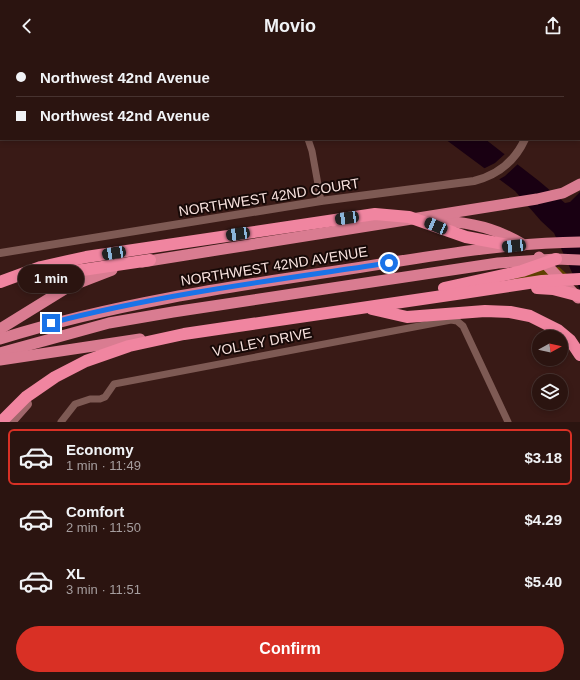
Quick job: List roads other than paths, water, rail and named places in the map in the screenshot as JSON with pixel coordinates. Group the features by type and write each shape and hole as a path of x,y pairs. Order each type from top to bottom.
{"highway":[{"path":"0,283 48,274 359,228 542,198 563,192 580,184"},
{"path":"0,283 32,270 73,260 376,214 404,216 422,220 470,238 514,246"},
{"path":"406,220 464,222 506,235 540,258 580,300"},
{"name":"NORTHWEST 42ND AVENUE","path":"0,339 84,315 175,296 514,246 580,242"},
{"path":"409,301 434,291 522,271 556,259"},
{"name":"NORTHWEST 42ND AVENUE","path":"0,354 59,336 134,318 483,265 556,259 580,260"},
{"path":"0,330 74,283 99,273 150,260"},
{"path":"0,360 128,340 184,334 512,286 580,279"},
{"path":"512,286 553,289 580,296"},
{"path":"366,307 407,317 485,310 510,312 530,316 558,330 570,340 580,355"},
{"path":"1,422 26,397 55,377 86,361 129,346 184,334"}],"main road":[{"path":"11,422 41,392 86,361"}],"street":[{"path":"308,140 312,151 321,201"},
{"name":"NORTHWEST 42ND COURT","path":"0,253 321,201 474,181 490,176 513,159 525,140"},
{"name":"VOLLEY DRIVE","path":"61,422 75,404 90,399 100,400 105,398 114,384 406,327 451,320 457,321 463,326 507,422"}]}
